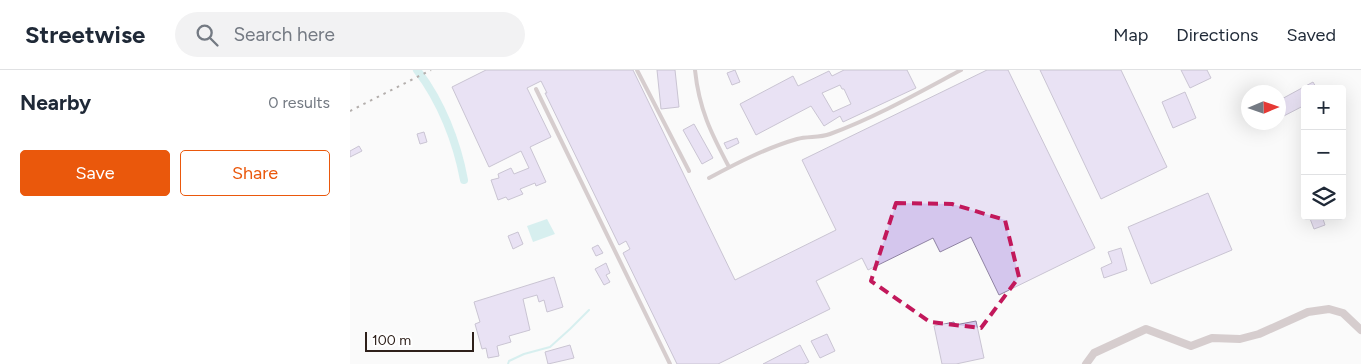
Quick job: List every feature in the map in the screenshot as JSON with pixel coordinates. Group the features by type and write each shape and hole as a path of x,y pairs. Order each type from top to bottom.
{"street":[{"path":"1086,364 1094,353 1146,329 1191,346 1212,338 1240,339 1259,334 1308,312 1329,309 1343,314 1361,330"}],"lane":[{"path":"637,70 689,171"},
{"path":"695,70 702,110 710,132 729,167"},
{"path":"709,178 729,167 796,139 828,135 854,125 895,106 961,70"},
{"path":"536,89 670,364"}],"highlighted area":[{"path":"896,203 952,204 1005,220 1019,277 981,328 930,322 871,281"}],"water":[{"path":"547,219 555,234 533,242 527,226"}],"building":[{"path":"486,70 633,70 735,280 836,230 802,160 987,70 1008,70 1095,248 999,295 971,237 940,252 933,238 868,270 862,258 816,281 830,309 718,364 677,364 623,253 630,249 626,241 619,245 545,93 547,93 541,81 527,88 551,137 530,147 546,182 536,186 535,183 520,189 523,194 508,200 506,197 498,200 491,180 499,178 498,174 511,168 514,174 529,168 521,151 489,167 452,87"},
{"path":"657,70 675,70 679,107 661,109"},
{"path":"735,70 740,82 732,85 727,73"},
{"path":"844,70 907,70 916,88 843,122 840,116 824,126 811,106 756,135 740,104 793,76 798,86 829,71 832,76","holes":["840,85 844,89 851,104 833,112 822,93"]},
{"path":"1040,70 1121,70 1167,167 1101,199"},
{"path":"1181,70 1207,70 1211,78 1190,88"},
{"path":"1301,89 1301,107 1286,115 1286,97"},
{"path":"1185,92 1196,118 1173,128 1162,102"},
{"path":"694,124 713,158 702,164 683,130"},
{"path":"424,132 427,142 420,144 417,134"},
{"path":"737,138 739,143 727,149 724,143"},
{"path":"359,146 362,151 350,157 350,151"},
{"path":"1208,193 1232,250 1151,284 1128,227"},
{"path":"1311,220 1323,220 1325,225 1314,229"},
{"path":"518,232 523,244 513,249 508,236"},
{"path":"598,245 603,253 596,256 592,248"},
{"path":"1121,248 1127,270 1104,278 1101,268 1112,263 1108,252"},
{"path":"606,263 610,273 606,275 610,282 604,285 595,269"},
{"path":"554,277 563,307 547,312 544,300 539,302 537,295 523,299 530,330 509,336 511,342 497,346 499,356 488,358 486,348 482,349 475,324 480,322 474,302"},
{"path":"976,321 984,358 956,364 942,364 934,326 954,322 955,325"},
{"path":"827,334 835,351 820,358 811,341"},
{"path":"570,345 574,358 548,364 545,352"},
{"path":"800,345 809,362 804,364 763,364"}],"waterway":[{"path":"417,70 426,82 447,122 464,180"},
{"path":"508,364 509,361 524,354 550,347 589,310"}],"railway":[{"path":"350,111 431,70"}]}
